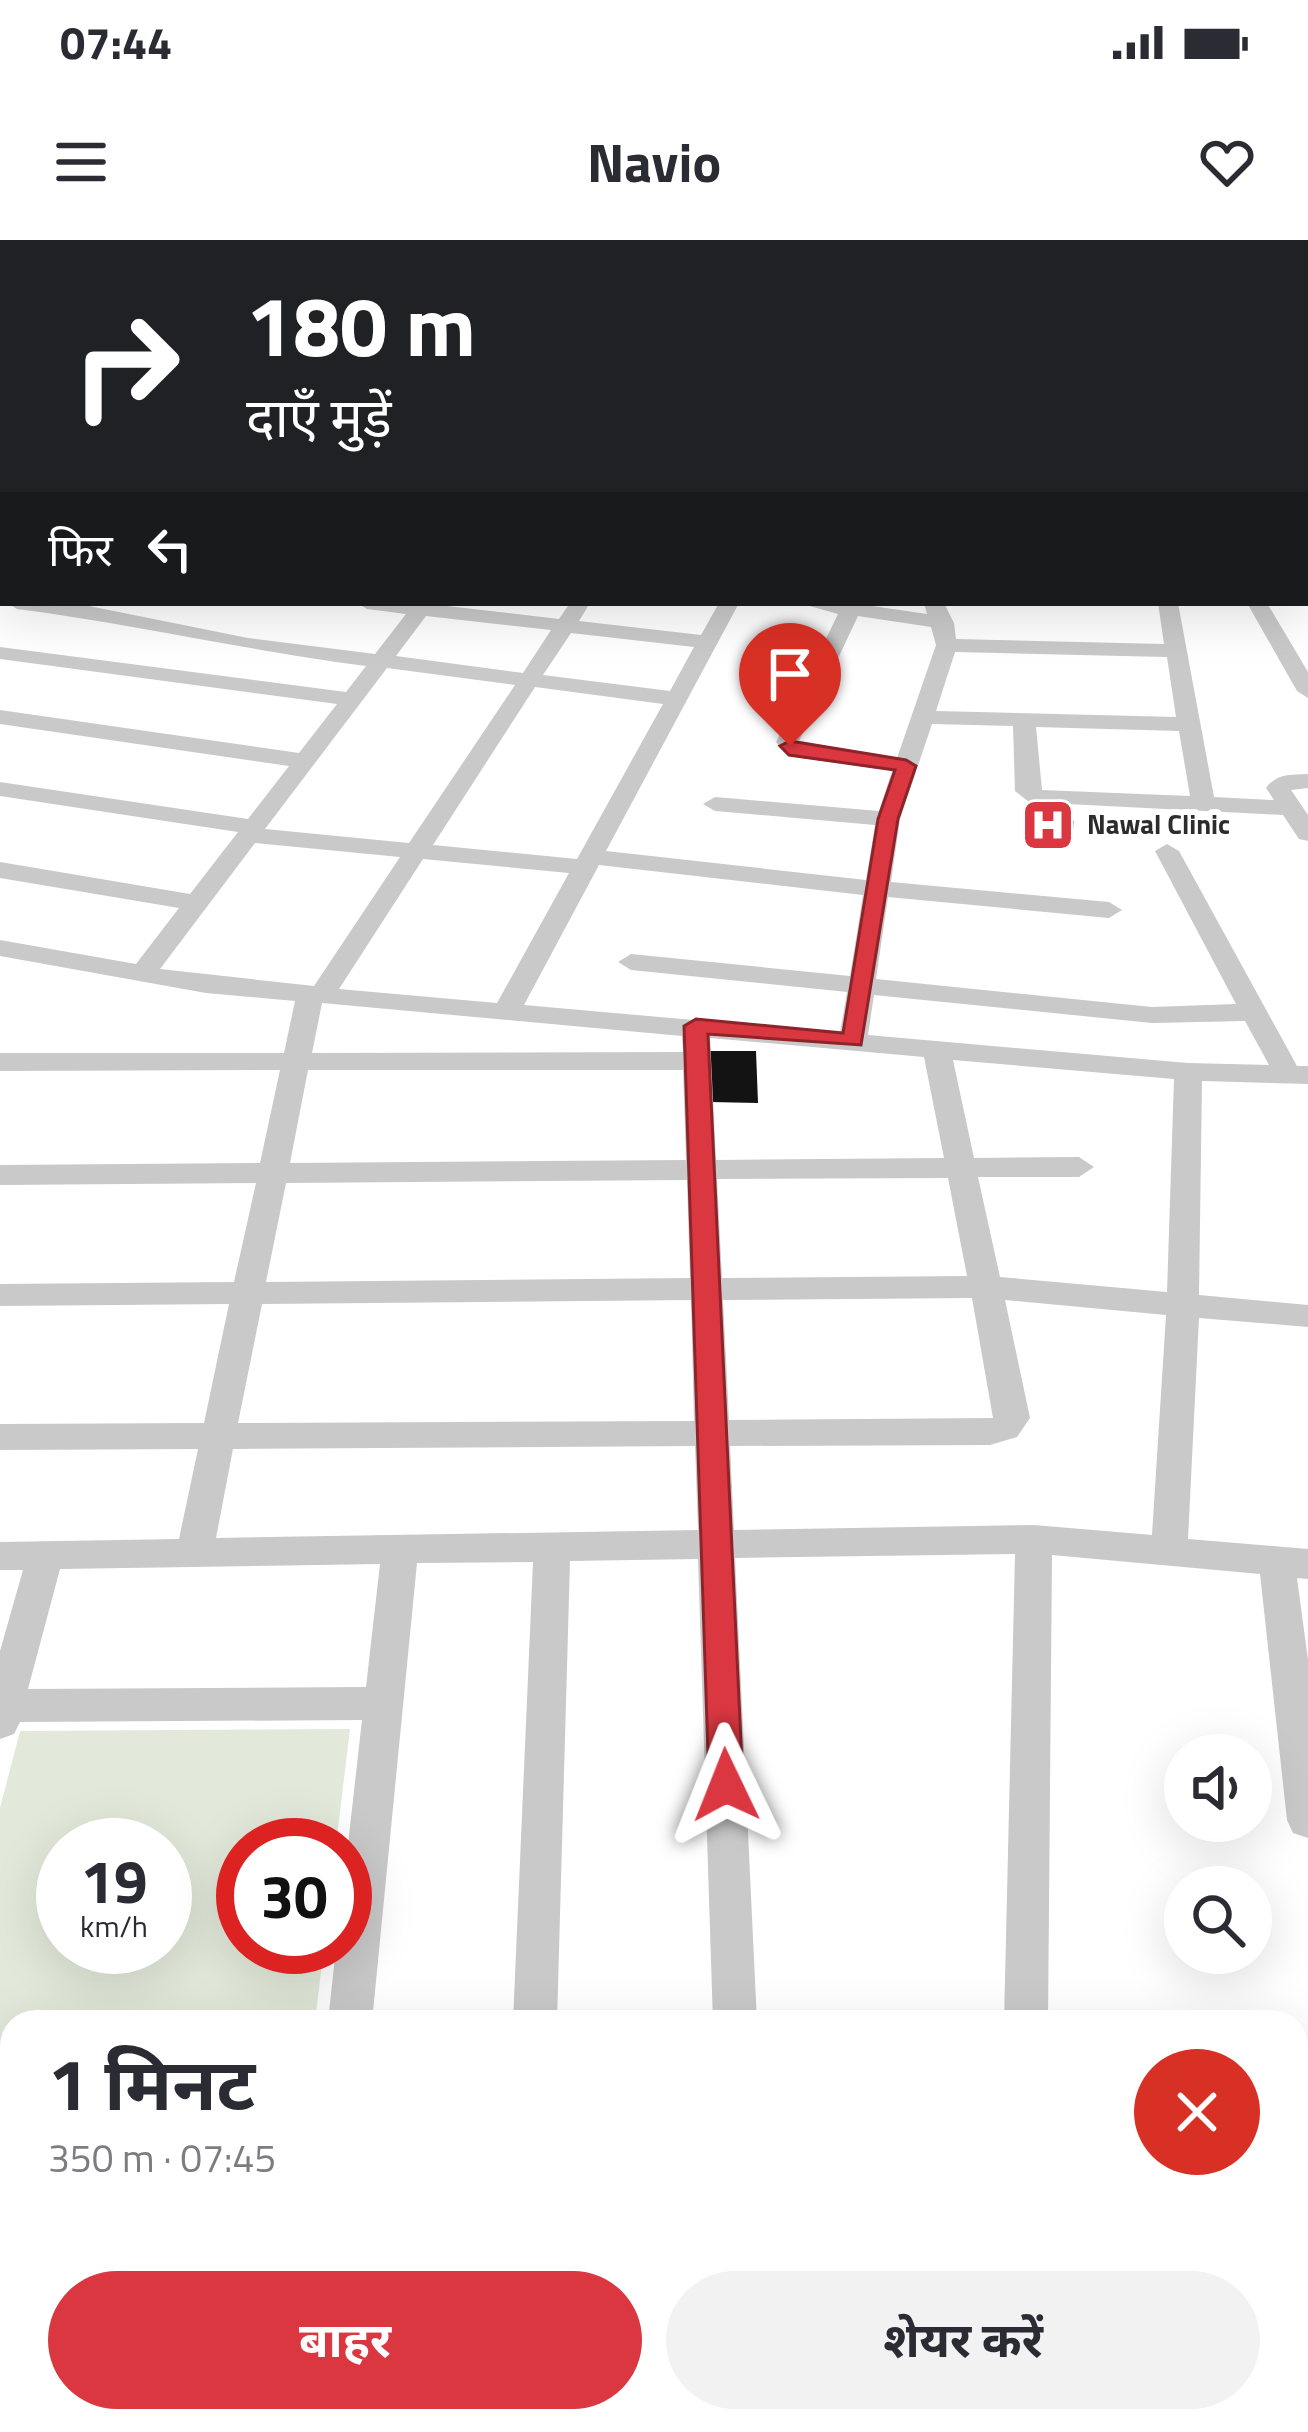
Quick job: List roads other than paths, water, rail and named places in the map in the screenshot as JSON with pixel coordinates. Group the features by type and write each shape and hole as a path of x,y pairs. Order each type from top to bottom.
{"street":[{"path":"279,240 290,240"},
{"path":"66,606 98,608 184,634 676,699"},
{"path":"194,1554 296,1061 316,994 578,606"},
{"path":"507,1010 727,606"},
{"path":"830,606 1176,651"},
{"path":"1168,606 1204,805"},
{"path":"1260,606 1281,628 1299,658 1308,691"},
{"path":"142,974 426,608 708,642"},
{"path":"851,609 788,742 796,751 906,766"},
{"path":"853,1040 888,819 922,717 942,624"},
{"path":"0,653 352,699"},
{"path":"0,717 304,761"},
{"path":"922,717 1190,724"},
{"path":"1024,720 1027,791 1037,796 1291,808"},
{"path":"1308,781 1280,784 1308,834"},
{"path":"0,789 251,831 416,852 588,861 1108,910"},
{"path":"715,804 888,819"},
{"path":"1167,851 1253,1012 1298,1075"},
{"path":"6,879 196,903"},
{"path":"0,949 142,974 507,1010 696,1043"},
{"path":"631,962 1152,1016 1253,1012"},
{"path":"0,1062 296,1061 853,1040 1188,1072 1298,1075"},
{"path":"696,1043 735,2010"},
{"path":"0,1437 712,1436 1005,1428 1013,1418 936,1048"},
{"path":"1169,1552 1183,1305 1188,1072"},
{"path":"0,1175 1079,1167"},
{"path":"0,1295 983,1287 1308,1316"},
{"path":"1026,2010 1034,1539"},
{"path":"0,1556 717,1548 1034,1539 1293,1563 1308,1820"},
{"path":"536,2010 552,1550"},
{"path":"351,2010 400,1552"},
{"path":"46,1556 2,1714 384,1703"}],"place":[{"name":"Nawal Clinic","path":"1048,825"}]}
